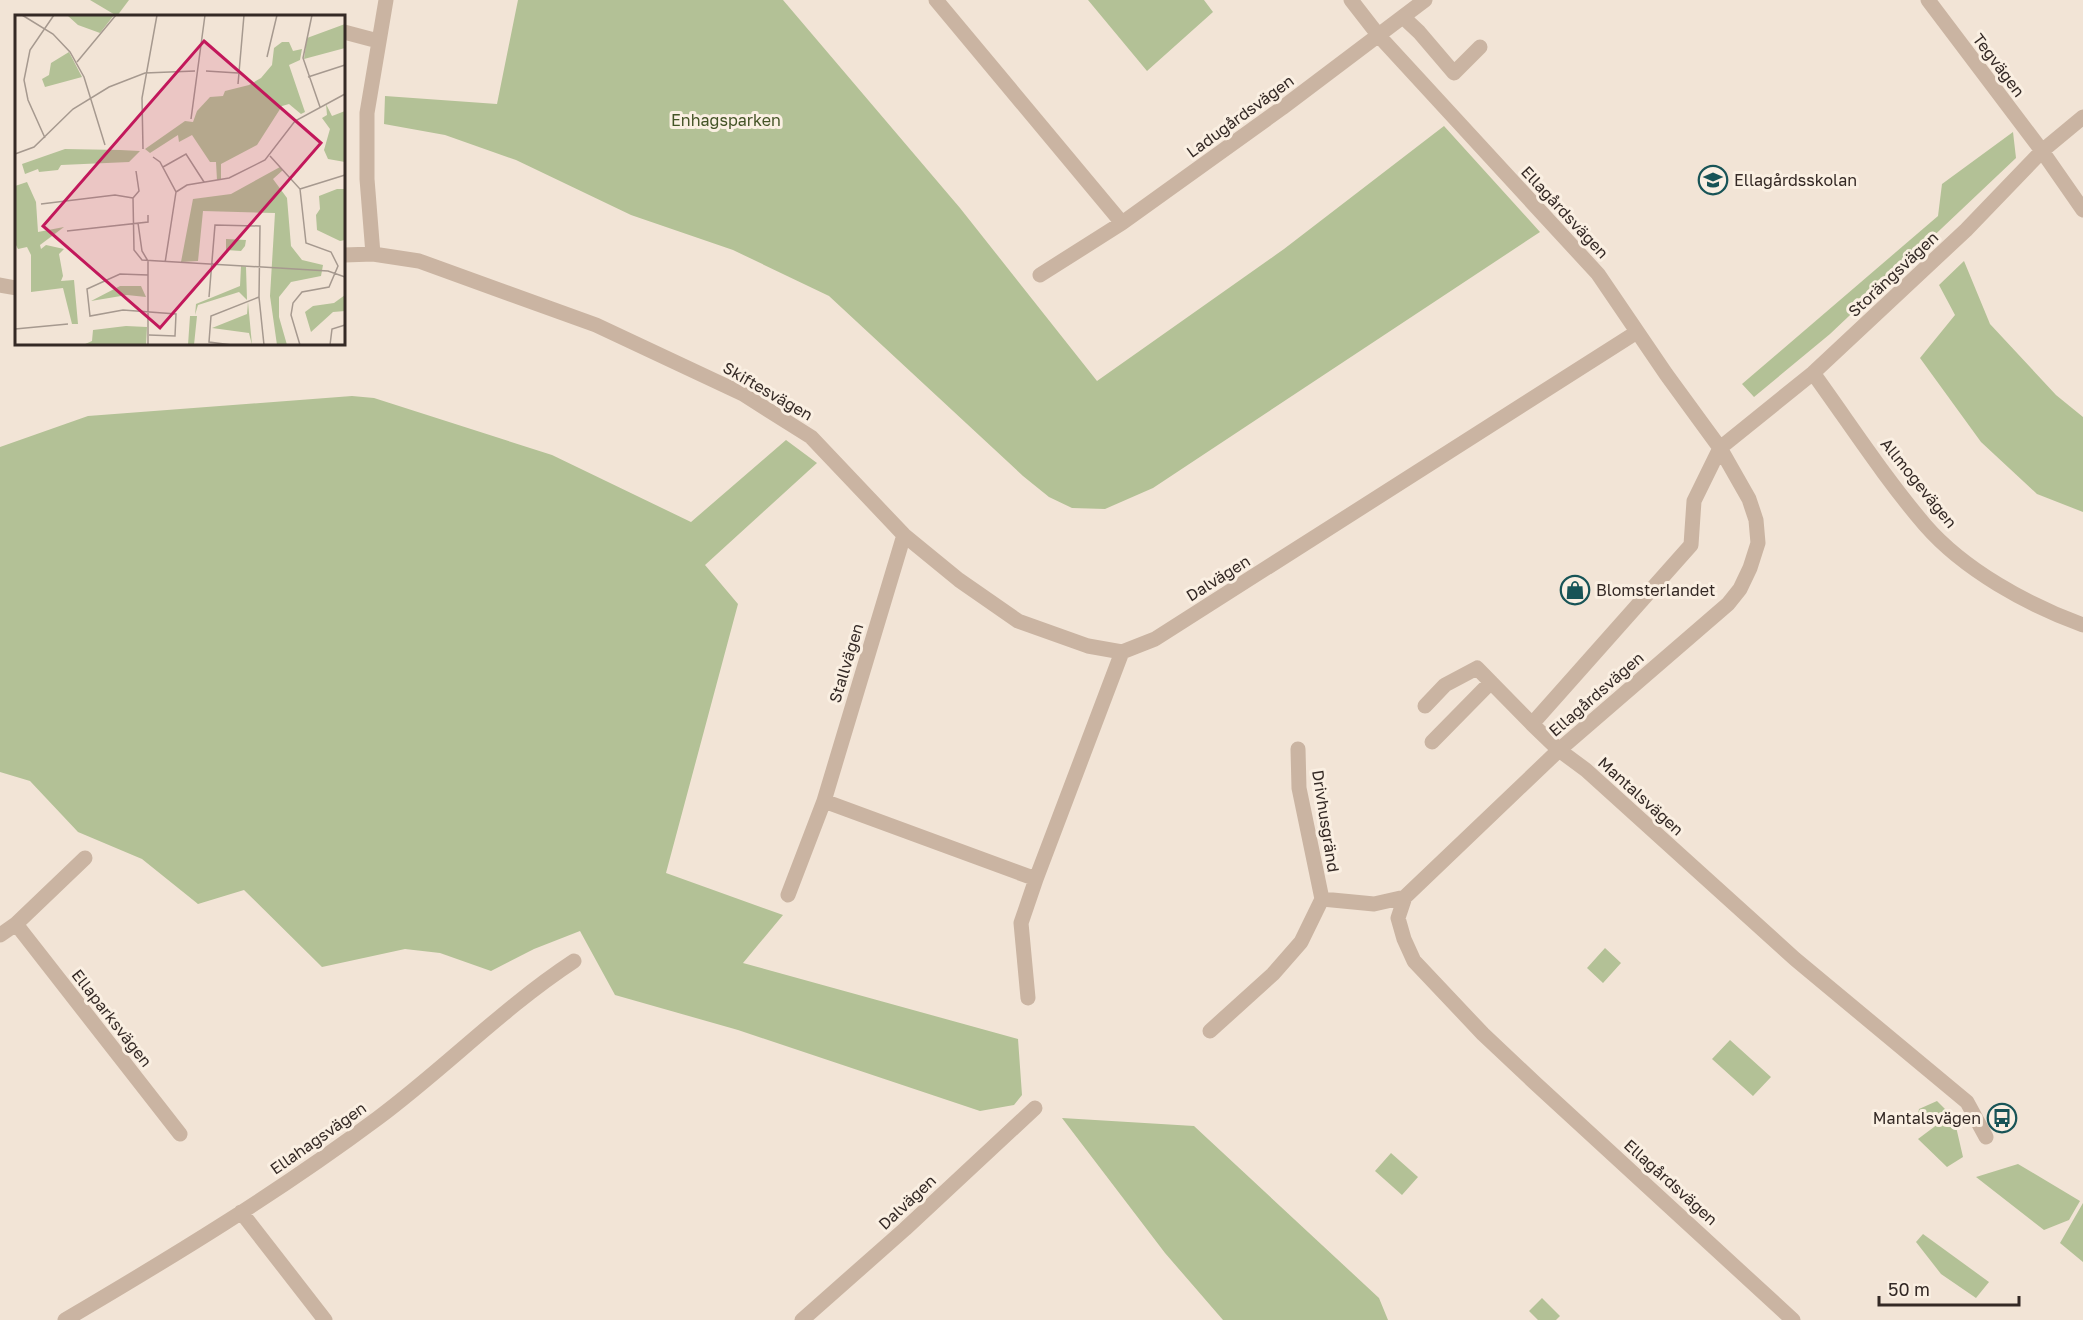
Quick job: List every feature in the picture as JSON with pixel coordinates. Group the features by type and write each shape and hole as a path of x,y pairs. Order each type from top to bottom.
{"street":[{"path":"373,254 367,178 367,113 386,0"},
{"path":"936,0 1122,223"},
{"name":"Ellagårdsvägen","path":"1351,0 1378,36 1598,274 1720,448 1749,499 1756,520 1758,543 1740,589 1728,604 1559,750 1405,897 1398,918 1404,939 1414,960 1483,1034 1793,1320"},
{"path":"1378,36 1425,0"},
{"name":"Tegvägen","path":"1928,0 2042,151"},
{"path":"1403,17 1454,73 1480,47"},
{"path":"345,32 378,40"},
{"name":"Ladugårdsvägen","path":"1040,275 1122,223 1378,36"},
{"name":"Storängsvägen","path":"1720,448 1813,374 1966,230 2042,151 2083,117"},
{"path":"2042,151 2083,210"},
{"name":"Skiftesvägen","path":"345,255 373,254 419,261 596,325 743,394 811,437 904,535 959,580 1018,621 1088,646 1122,652"},
{"path":"0,285 15,288"},
{"name":"Dalvägen","path":"1122,652 1155,639 1637,332"},
{"name":"Allmogevägen","path":"1813,374 1875,461 1926,526 1952,550 1989,577 2039,607 2083,625"},
{"path":"1532,724 1691,545 1694,501 1720,448"},
{"name":"Stallvägen","path":"788,895 824,801 904,535"},
{"path":"1028,998 1022,923 1036,879 1122,652"},
{"path":"1425,706 1445,685 1477,668 1491,682 1432,742"},
{"name":"Mantalsvägen","path":"1491,682 1559,750 1586,770 1795,959 1967,1102 1986,1137"},
{"name":"Drivhusgränd","path":"1298,749 1299,788 1322,899"},
{"path":"824,801 1036,879"},
{"path":"0,935 16,924 85,858"},
{"path":"1210,1031 1273,974 1301,942 1322,899 1374,904 1405,897"},
{"name":"Ellaparksvägen","path":"16,924 180,1134"},
{"name":"Ellahagsvägen","path":"65,1320 162,1263 380,1117 534,988 574,961"},
{"name":"Dalvägen","path":"802,1320 905,1229 1035,1108"},
{"path":"241,1212 325,1320"}],"green space":[{"path":"90,0 129,0 118,15"},
{"name":"Enhagsparken","path":"518,0 783,0 960,208 1097,381 1284,249 1444,126 1540,232 1153,488 1105,509 1072,508 1049,497 1023,476 829,296 733,250 631,215 516,160 445,135 384,124 385,96 497,104"},
{"path":"1088,0 1204,0 1213,12 1147,71"},
{"path":"2013,132 2016,158 1830,334 1754,397 1742,384 1938,216 1942,184"},
{"path":"1964,261 1990,324 2056,395 2083,417 2083,512 2037,494 1981,442 1920,358 1955,315 1939,285"},
{"path":"352,396 374,398 552,455 691,522 786,440 817,463 705,565 738,604 666,873 783,915 743,963 1018,1039 1022,1095 1014,1105 980,1111 738,1030 615,995 580,931 534,949 491,971 440,953 405,949 322,967 244,890 198,904 142,859 78,832 30,781 0,772 0,447 88,416"},
{"path":"1605,948 1621,963 1603,983 1587,968"},
{"path":"1730,1040 1771,1077 1753,1096 1712,1059"},
{"path":"1937,1101 1954,1118 1963,1157 1947,1167 1918,1139 1942,1121 1935,1113 1917,1119 1919,1109"},
{"path":"1062,1118 1194,1126 1379,1298 1388,1320 1223,1320 1165,1253"},
{"path":"1391,1153 1418,1177 1402,1195 1375,1171"},
{"path":"2018,1164 2080,1201 2069,1220 2044,1230 1976,1177"},
{"path":"2083,1203 2083,1262 2060,1243"},
{"path":"1923,1234 1989,1282 1976,1298 1941,1274 1916,1242"},
{"path":"1542,1298 1560,1316 1556,1320 1538,1320 1529,1311"}],"place":[{"name":"Ellagårdsskolan","path":"1713,180"},
{"name":"Blomsterlandet","path":"1575,590"},
{"name":"Mantalsvägen","path":"2002,1118"}]}
